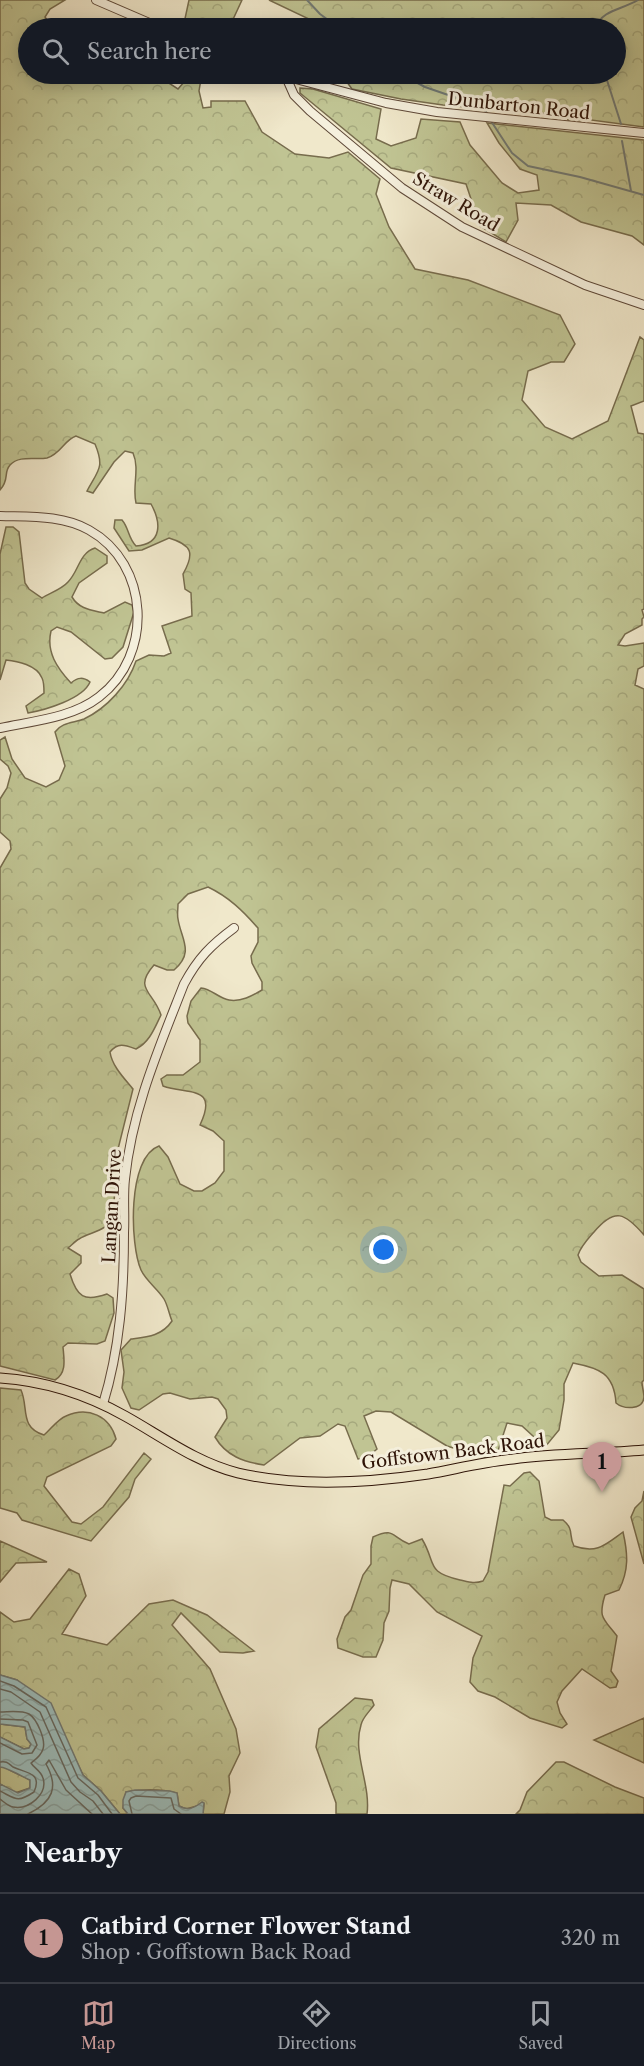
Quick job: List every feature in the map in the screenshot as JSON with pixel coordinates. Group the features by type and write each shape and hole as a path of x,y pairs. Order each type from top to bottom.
{"main road":[{"name":"Goffstown Back Road","path":"0,1378 48,1385 103,1404 218,1466 236,1473 277,1479 316,1481 396,1478 522,1458 644,1450"}],"street":[{"path":"96,0 138,18"},
{"name":"Straw Road","path":"289,84 294,95 310,111 402,188 441,215 482,237 585,285 644,305"},
{"name":"Dunbarton Road","path":"314,84 412,108 497,120 644,133"},
{"path":"0,516 57,519 81,526 102,538 128,571 136,594 139,619 135,644 126,666 99,697 69,713 0,728"},
{"name":"Langan Drive","path":"103,1404 115,1359 120,1312 125,1179 132,1132 144,1086 192,970 207,950 234,928"}],"green space":[{"path":"0,0 65,0 50,9 46,18 18,18 18,84 170,84 178,89 182,84 200,84 199,91 203,108 211,107 211,101 245,101 262,132 295,154 329,158 348,152 380,179 376,194 389,227 415,269 468,280 560,315 575,344 564,362 551,362 528,371 522,400 545,427 572,439 608,421 640,337 644,340 644,401 631,406 638,433 644,434 644,609 642,610 644,617 642,625 625,634 618,645 644,643 644,666 638,669 635,685 644,689 644,1235 625,1218 614,1216 601,1224 578,1255 581,1262 599,1276 622,1275 644,1289 644,1380 642,1382 644,1397 640,1405 632,1408 619,1405 616,1403 612,1385 604,1374 590,1367 573,1363 564,1384 559,1430 545,1447 522,1426 507,1423 496,1457 489,1459 447,1446 391,1412 376,1411 364,1416 377,1449 366,1458 358,1459 345,1426 338,1424 320,1436 300,1438 264,1465 236,1457 219,1444 215,1437 227,1418 226,1410 218,1399 212,1397 190,1399 170,1393 163,1394 139,1410 131,1408 122,1388 124,1372 121,1350 131,1339 159,1333 172,1321 167,1304 143,1274 137,1258 133,1223 136,1183 141,1166 149,1153 159,1146 168,1157 180,1184 194,1191 202,1191 215,1183 224,1171 224,1141 213,1131 200,1125 206,1103 203,1097 163,1086 161,1079 167,1075 183,1075 200,1062 200,1040 188,1023 187,1016 191,1001 201,988 225,999 233,1000 246,998 262,990 262,982 252,963 251,956 258,942 258,928 223,895 208,887 188,894 178,904 178,917 185,945 184,957 180,963 174,970 154,965 145,980 147,990 161,1015 151,1034 136,1049 122,1045 110,1052 116,1067 133,1089 118,1149 113,1215 111,1221 103,1228 79,1239 68,1248 81,1256 81,1263 70,1274 79,1293 87,1297 107,1294 113,1298 114,1313 105,1341 97,1344 68,1343 63,1347 63,1370 55,1380 0,1366 0,868 11,849 10,841 0,832 0,799 7,788 11,773 8,766 0,759 0,740 5,737 12,759 25,778 46,787 59,780 65,766 55,732 101,709 128,679 136,661 149,655 164,656 171,653 162,626 192,616 191,593 185,589 183,574 190,555 187,547 169,538 142,550 129,551 114,528 115,520 122,520 136,546 151,541 157,531 157,518 151,504 136,503 136,465 133,453 125,451 114,462 93,493 87,491 99,469 98,452 95,444 76,436 52,456 14,462 8,468 5,483 0,490"},
{"path":"189,0 242,0 234,18 185,18"},
{"path":"269,0 644,0 644,127 584,119 584,121 568,120 567,117 550,114 401,99 352,89 348,84 626,84 626,18 307,18"},
{"path":"300,88 313,89 381,109 376,139 391,146 416,138 421,119 460,122 470,145 502,183 518,193 539,190 537,175 520,169 499,143 487,123 644,140 644,245 632,236 581,222 551,205 516,203 518,220 506,242 480,226 466,184 391,168 300,93"},
{"path":"6,527 13,527 19,532 25,583 29,589 42,598 59,589 72,578 82,558 95,548 107,556 107,563 79,583 72,597 82,607 94,611 104,613 125,602 132,605 134,612 123,647 112,658 105,659 71,632 57,627 51,631 51,653 61,672 71,683 80,678 90,682 80,694 72,698 28,713 26,706 44,693 43,681 36,670 26,664 6,660 0,680 0,554"},
{"path":"0,1388 21,1390 28,1422 36,1432 44,1435 63,1417 82,1412 97,1415 109,1424 113,1431 116,1439 111,1446 47,1477 44,1486 72,1522 81,1524 103,1507 144,1453 151,1459 135,1479 129,1497 91,1541 22,1520 17,1513 0,1508"},
{"path":"530,1472 539,1481 545,1517 551,1520 563,1520 567,1524 574,1546 595,1549 623,1532 627,1555 625,1576 619,1590 605,1595 602,1609 605,1621 617,1636 611,1671 618,1681 616,1687 610,1688 582,1669 562,1691 557,1702 560,1713 567,1724 562,1728 530,1718 495,1697 478,1691 470,1682 473,1658 482,1636 437,1612 409,1584 392,1580 383,1640 376,1657 363,1657 338,1648 337,1639 345,1617 351,1610 363,1575 371,1564 373,1537 389,1533 409,1544 422,1539 434,1566 441,1574 469,1582 483,1581 488,1572 504,1485 510,1486 524,1473"},
{"path":"644,1491 644,1564 631,1517 635,1508 642,1501"},
{"path":"0,1541 47,1562 16,1563 0,1582"},
{"path":"69,1569 79,1574 86,1596 62,1634 107,1645 149,1604 173,1600 207,1615 254,1651 220,1652 181,1613 172,1625 210,1669 236,1729 240,1753 229,1776 230,1792 224,1814 203,1814 204,1804 186,1809 179,1806 177,1793 139,1790 126,1792 123,1808 128,1814 120,1814 101,1791 83,1775 70,1748 17,1680 0,1675 0,1612 14,1622 30,1619"},
{"path":"355,1698 372,1700 374,1705 363,1720 359,1736 360,1758 368,1803 367,1814 336,1814 336,1803 316,1747 319,1729"},
{"path":"644,1718 644,1763 594,1740"},
{"path":"0,1724 25,1727 27,1739 31,1744 29,1748 24,1749 0,1737"},
{"path":"556,1762 564,1762 615,1787 644,1798 644,1814 516,1814 527,1792"},
{"path":"0,1767 5,1767 30,1780 30,1788 15,1793 0,1784"}],"water":[{"path":"0,1675 17,1680 51,1703 83,1775 101,1791 120,1814 0,1814 0,1784 18,1793 30,1788 30,1780 0,1767 0,1737 24,1749 29,1748 31,1744 27,1739 25,1727 0,1724"},
{"path":"135,1790 177,1793 179,1806 182,1808 191,1808 204,1803 203,1814 128,1814 123,1808 123,1800 126,1792"}],"waterway":[{"path":"307,0 325,18"},
{"path":"602,18 638,0"},
{"path":"419,84 480,106 487,113"},
{"path":"608,84 621,124"},
{"path":"491,121 512,153 528,166 580,177 644,195"},
{"path":"622,141 631,191"}],"place":[{"name":"Catbird Corner Flower Stand","path":"602,1492"}]}
